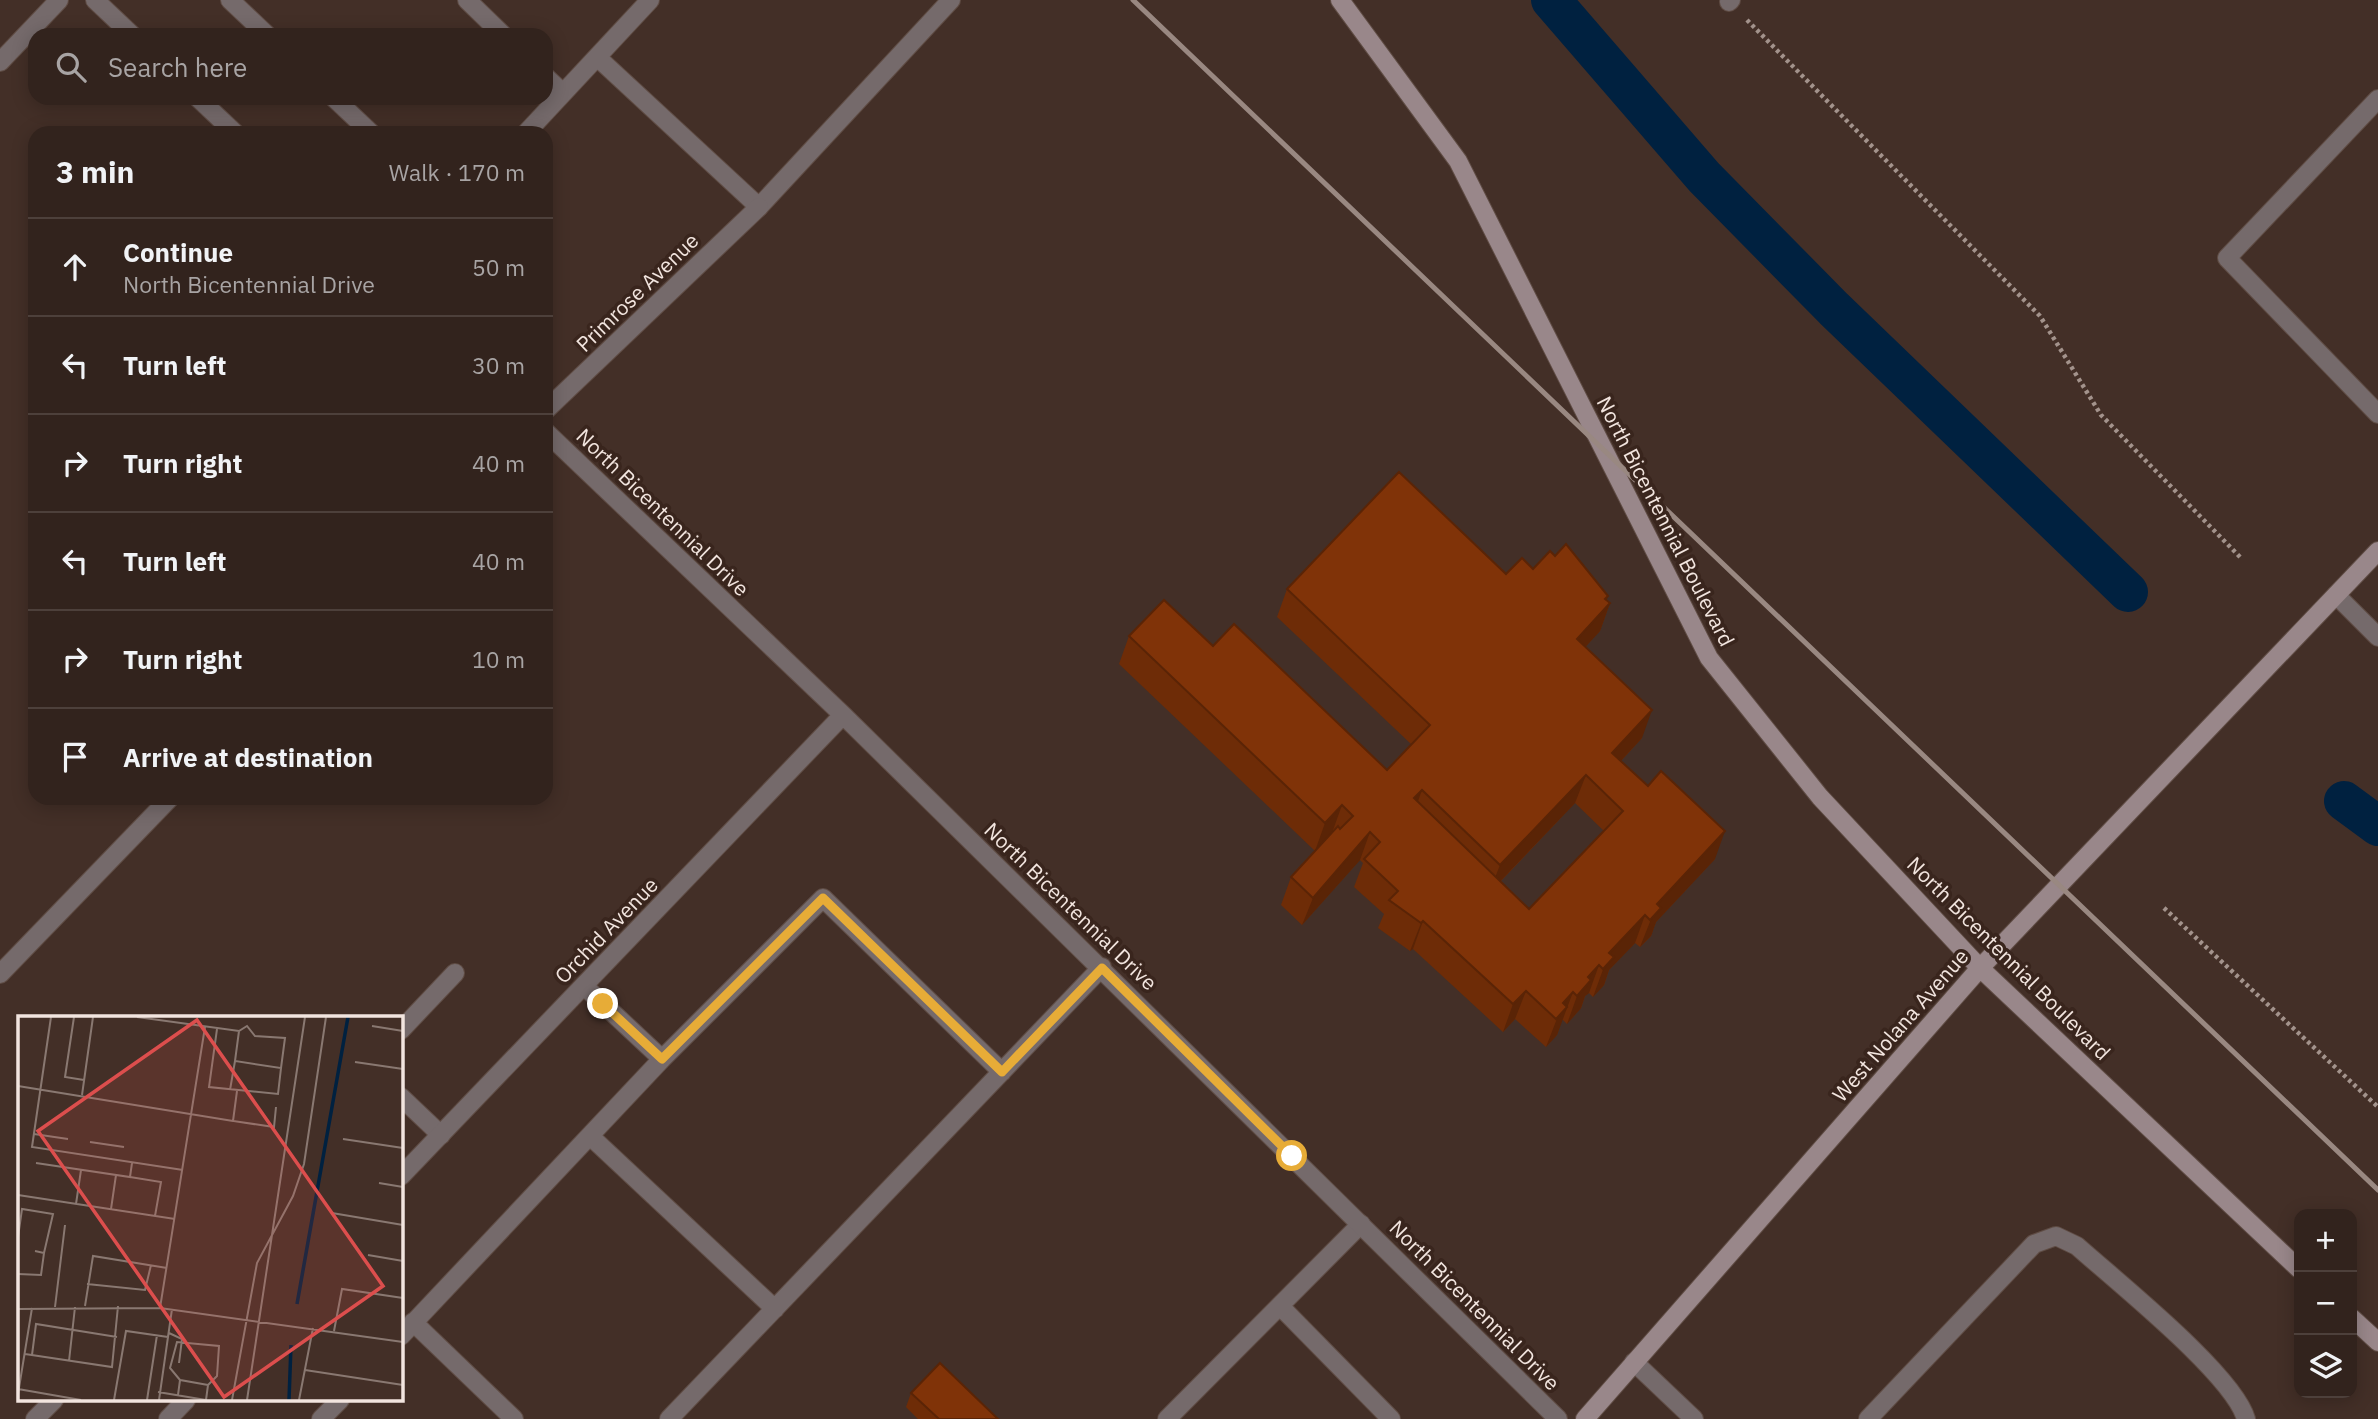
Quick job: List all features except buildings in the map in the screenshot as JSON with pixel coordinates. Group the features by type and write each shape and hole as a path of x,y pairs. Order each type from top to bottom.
{"main road":[{"name":"North Bicentennial Boulevard","path":"1340,0 1458,161 1709,658 1820,797 1980,968 2294,1264"},
{"name":"West Nolana Avenue","path":"1584,1419 1980,968 2378,551"},
{"path":"2357,1323 2378,1342"}],"street":[{"path":"32,28 59,0"},
{"path":"95,0 125,28"},
{"path":"230,0 260,28"},
{"path":"467,0 496,28"},
{"path":"553,104 650,0"},
{"name":"Primrose Avenue","path":"553,403 759,207 951,0"},
{"path":"0,62 28,33"},
{"path":"597,57 759,207"},
{"path":"553,84 563,93"},
{"path":"2378,99 2227,258 2378,414"},
{"path":"205,105 228,126"},
{"path":"342,105 364,126"},
{"path":"532,126 552,105"},
{"name":"North Bicentennial Drive","path":"553,439 843,715 1558,1419"},
{"path":"2336,595 2378,637"},
{"name":"Orchid Avenue","path":"402,1175 843,715"},
{"path":"0,974 163,805"},
{"path":"514,1419 407,1329 662,1059 823,898 1002,1072"},
{"path":"669,1419 1102,968"},
{"path":"402,1029 455,973"},
{"path":"584,986 662,1059"},
{"path":"402,1098 440,1135"},
{"path":"590,1136 775,1309"},
{"path":"1167,1419 1361,1224"},
{"path":"1868,1419 2034,1244 2056,1236 2077,1246 2222,1378 2243,1406 2246,1419"},
{"path":"1280,1306 1391,1419"},
{"path":"1634,1362 1693,1419"},
{"path":"35,1419 52,1402"},
{"path":"168,1419 184,1402"},
{"path":"321,1419 338,1402"}],"path":[{"path":"1730,1 2040,316 2101,415 2241,558"},
{"path":"2164,908 2378,1107"}],"waterway":[{"path":"1551,0 1704,177 1834,309 2128,592"},
{"path":"2344,801 2378,826"}],"railway":[{"path":"1133,0 2378,1190"}],"route":[{"path":"603,1004 662,1059 823,898 1002,1072 1102,968 1292,1156"}]}
